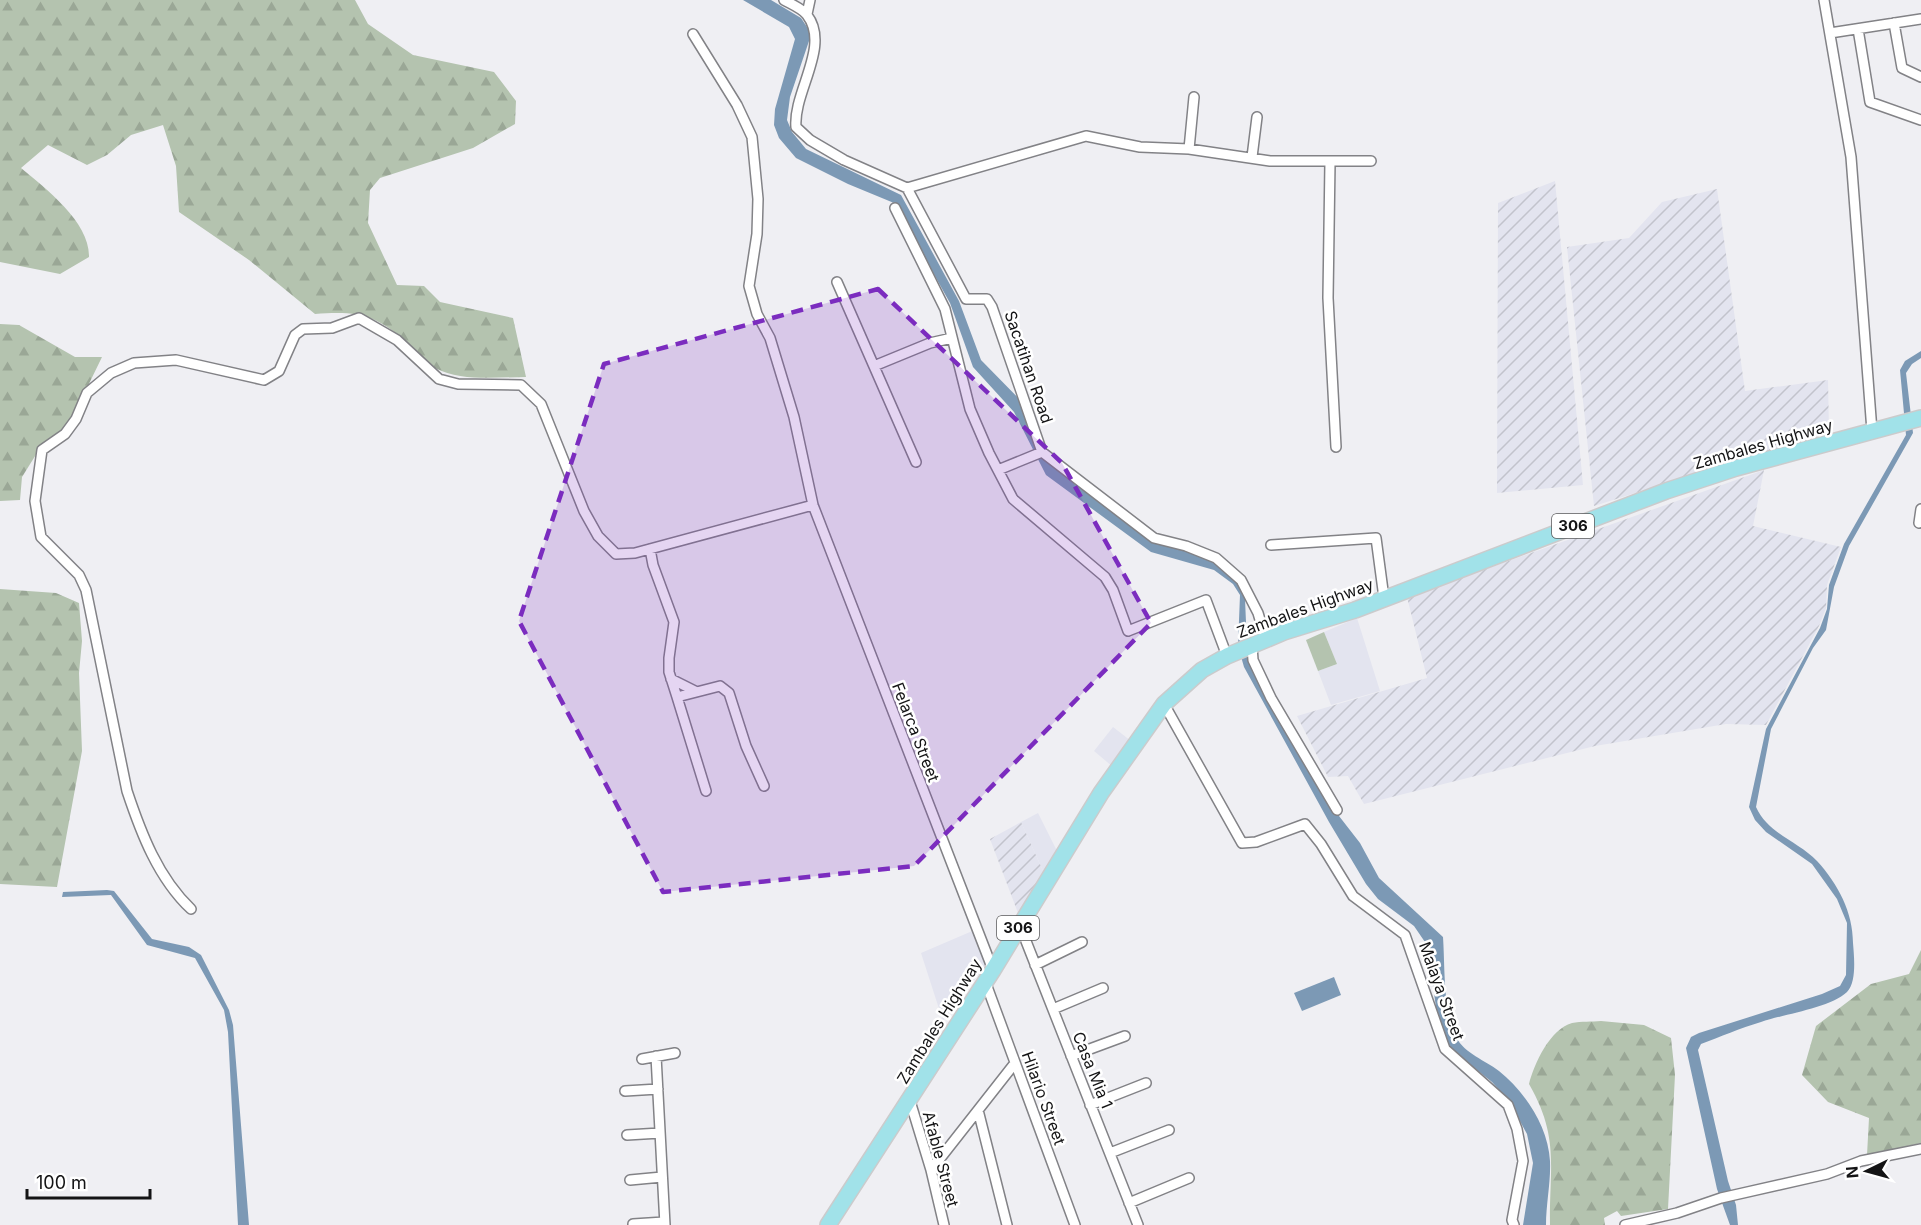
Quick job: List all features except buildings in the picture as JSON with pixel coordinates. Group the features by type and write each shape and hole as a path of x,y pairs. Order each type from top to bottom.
{"main road":[{"name":"Zambales Highway","path":"828,1225 1020,926 1101,793 1164,704 1203,670 1256,644 1666,491 1736,468 1913,420"}],"street":[{"path":"784,0 807,14 815,30 816,46 795,115 796,128 810,140 844,160 907,188 1086,136 1140,147 1189,148 1270,161 1371,161"},
{"path":"807,14 810,0"},
{"path":"1824,0 1851,157 1872,431"},
{"path":"1830,33 1921,19"},
{"path":"1894,23 1902,68 1921,77"},
{"path":"1858,29 1870,102 1921,120"},
{"name":"Felarca Street","path":"693,34 738,105 752,137 758,199 757,234 749,286 757,314 770,338 794,417 813,506 989,975"},
{"path":"1189,148 1194,97"},
{"path":"1252,157 1257,117"},
{"path":"1330,162 1328,298 1336,447"},
{"name":"Sacatihan Road","path":"907,188 966,298 987,299 992,307 1042,452"},
{"path":"895,208 945,309 970,409 1013,499 1105,577 1113,590 1128,631 1206,600 1230,655"},
{"path":"837,282 916,462"},
{"path":"191,909 172,892 136,818 128,791 86,590 79,576 40,537 35,501 42,450 65,434 76,419 87,393 111,373 135,363 176,360 264,380 279,371 295,335 303,329 332,328 359,318 397,340 439,379 458,384 521,385 541,404 584,511 598,536 616,554 650,549 813,506"},
{"path":"874,366 930,343 952,338"},
{"path":"998,470 1042,452 1154,538 1186,546 1216,558 1241,580 1258,613 1253,660 1271,698 1337,810"},
{"path":"1919,523 1921,509"},
{"path":"1271,545 1376,538 1384,598"},
{"path":"650,549 653,565 674,622 669,658 671,679 706,791"},
{"path":"671,679 695,691"},
{"path":"677,697 720,686 729,693 746,746 764,786"},
{"name":"Malaya Street","path":"1164,704 1242,843 1256,842 1305,824 1322,844 1353,896 1405,935 1444,1049 1508,1105 1517,1129 1523,1161 1512,1220 1514,1225"},
{"name":"Casa Mia 1","path":"1020,926 1138,1225"},
{"path":"1035,965 1082,942"},
{"name":"Hilario Street","path":"989,975 1015,1063 1075,1225"},
{"path":"1053,1009 1103,988"},
{"path":"1071,1056 1125,1036"},
{"path":"642,1059 675,1053"},
{"path":"633,1224 665,1224 656,1056"},
{"path":"931,1170 1015,1063"},
{"path":"1090,1104 1146,1083"},
{"path":"625,1090 658,1089"},
{"name":"Afable Street","path":"909,1101 931,1170 944,1225"},
{"path":"978,1110 1007,1225"},
{"path":"1110,1153 1169,1130"},
{"path":"627,1135 660,1133"},
{"path":"1625,1225 1677,1213 1740,1193 1827,1174 1861,1161 1921,1149"},
{"path":"630,1180 662,1177"},
{"path":"1129,1203 1189,1178"}],"highlighted area":[{"path":"878,289 1062,463 1151,623 914,866 663,892 519,621 604,364"}],"shaded area":[{"path":"1555,181 1583,485 1497,493 1498,203"},
{"path":"1717,189 1745,391 1828,380 1829,432 1594,506 1567,247 1629,238 1662,202"},
{"path":"1764,470 1753,526 1841,547 1827,585 1826,608 1819,626 1766,725 1726,724 1595,746 1364,804 1348,776 1328,777 1297,716 1427,678 1407,597"},
{"path":"1357,618 1380,691 1331,705 1318,671 1337,664 1324,632"},
{"path":"1113,727 1131,741 1113,767 1094,751"},
{"path":"1038,813 1057,851 1044,873 1021,822"},
{"path":"1021,822 1044,873 1018,913 990,839"},
{"path":"977,929 989,961 943,1021 921,953"}],"green space":[{"path":"0,0 355,0 368,24 413,55 494,72 516,101 515,124 473,148 380,178 370,190 368,223 397,285 424,286 440,302 513,318 526,377 480,378 445,372 431,366 397,334 376,321 355,314 315,314 249,260 179,212 176,166 163,125 131,135 107,155 87,165 48,145 21,168 54,196 75,219 87,244 89,257 60,274 0,262"},
{"path":"0,324 19,325 75,357 102,357 69,425 42,445 22,477 20,500 0,501"},
{"path":"0,589 56,593 79,603 82,641 79,673 82,751 57,887 0,884"},
{"path":"1324,632 1337,664 1318,671 1306,640"},
{"path":"1921,950 1921,1143 1867,1155 1869,1118 1828,1102 1802,1075 1816,1026 1871,984 1909,974"},
{"path":"1601,1021 1644,1025 1671,1038 1675,1075 1668,1209 1621,1216 1617,1211 1604,1218 1605,1225 1550,1225 1551,1153 1549,1137 1539,1103 1529,1084 1539,1057 1557,1032 1572,1023"}],"water":[{"path":"743,0 771,0 801,18 809,30 809,41 790,97 787,120 792,132 806,149 901,195 959,301 981,360 1024,404 1049,459 1152,541 1217,560 1239,581 1245,599 1247,646 1339,816 1360,843 1379,878 1443,937 1447,1002 1456,1037 1470,1052 1509,1079 1526,1099 1540,1123 1550,1161 1546,1225 1523,1225 1533,1163 1527,1134 1509,1101 1492,1082 1449,1048 1438,1021 1427,945 1414,926 1378,899 1366,884 1329,822 1244,667 1238,646 1240,595 1233,584 1214,570 1151,552 1046,475 1014,412 973,367 950,303 894,203 848,184 796,158 779,138 774,125 775,109 795,39 789,27"},
{"path":"1921,351 1921,358 1912,364 1906,373 1913,433 1849,546 1834,587 1826,630 1813,648 1771,729 1756,807 1768,824 1817,861 1838,889 1850,920 1854,976 1850,988 1839,998 1738,1030 1701,1044 1698,1050 1728,1181 1736,1205 1738,1225 1730,1225 1717,1189 1686,1048 1691,1037 1699,1033 1822,994 1840,986 1846,975 1847,923 1837,899 1812,864 1766,832 1755,820 1749,807 1766,729 1820,628 1827,609 1829,585 1844,544 1906,435 1900,370 1905,361"},
{"path":"114,891 152,939 189,947 201,955 229,1010 233,1025 249,1225 238,1225 228,1032 224,1010 195,958 147,945 111,895 62,897 63,892"},
{"path":"1334,977 1341,995 1302,1011 1294,993"}]}
